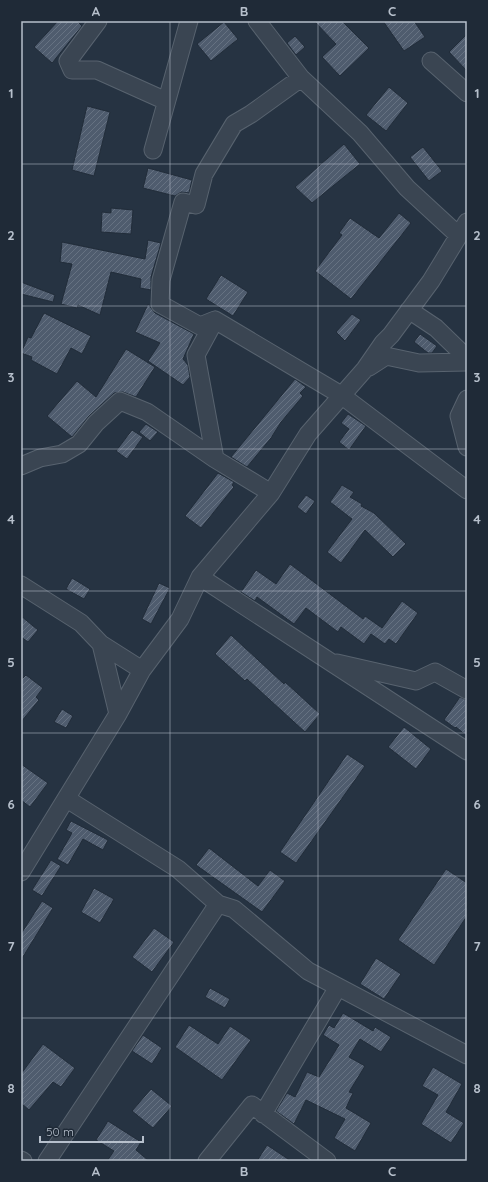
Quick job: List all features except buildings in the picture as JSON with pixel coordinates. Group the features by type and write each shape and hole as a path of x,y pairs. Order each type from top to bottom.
{"street":[{"path":"98,21 68,61 72,70 97,70 166,101"},
{"path":"153,150 189,21"},
{"path":"21,872 118,714 142,670 180,619 200,577 271,493 308,434 365,369 431,281 462,229 407,188 360,133 302,78 257,21"},
{"path":"431,61 467,93"},
{"path":"214,320 200,326 160,304 161,280 183,202 196,205 204,174 234,124 252,114 302,78"},
{"path":"409,310 436,328 467,358"},
{"path":"214,320 341,395 467,490"},
{"path":"214,320 196,355 215,459"},
{"path":"365,369 386,356 419,363 467,362"},
{"path":"467,399 459,416 467,447"},
{"path":"21,466 40,458 62,454 78,444 96,423 120,401 148,412 215,459 271,493"},
{"path":"200,577 325,660 467,751"},
{"path":"21,585 81,623 101,644 142,670"},
{"path":"101,644 118,714"},
{"path":"325,660 416,681 435,672 467,690"},
{"path":"67,798 178,869 218,904 234,909 308,970 467,1056"},
{"path":"47,1161 218,904"},
{"path":"263,1114 338,987"},
{"path":"207,1161 252,1105 327,1161"}]}
